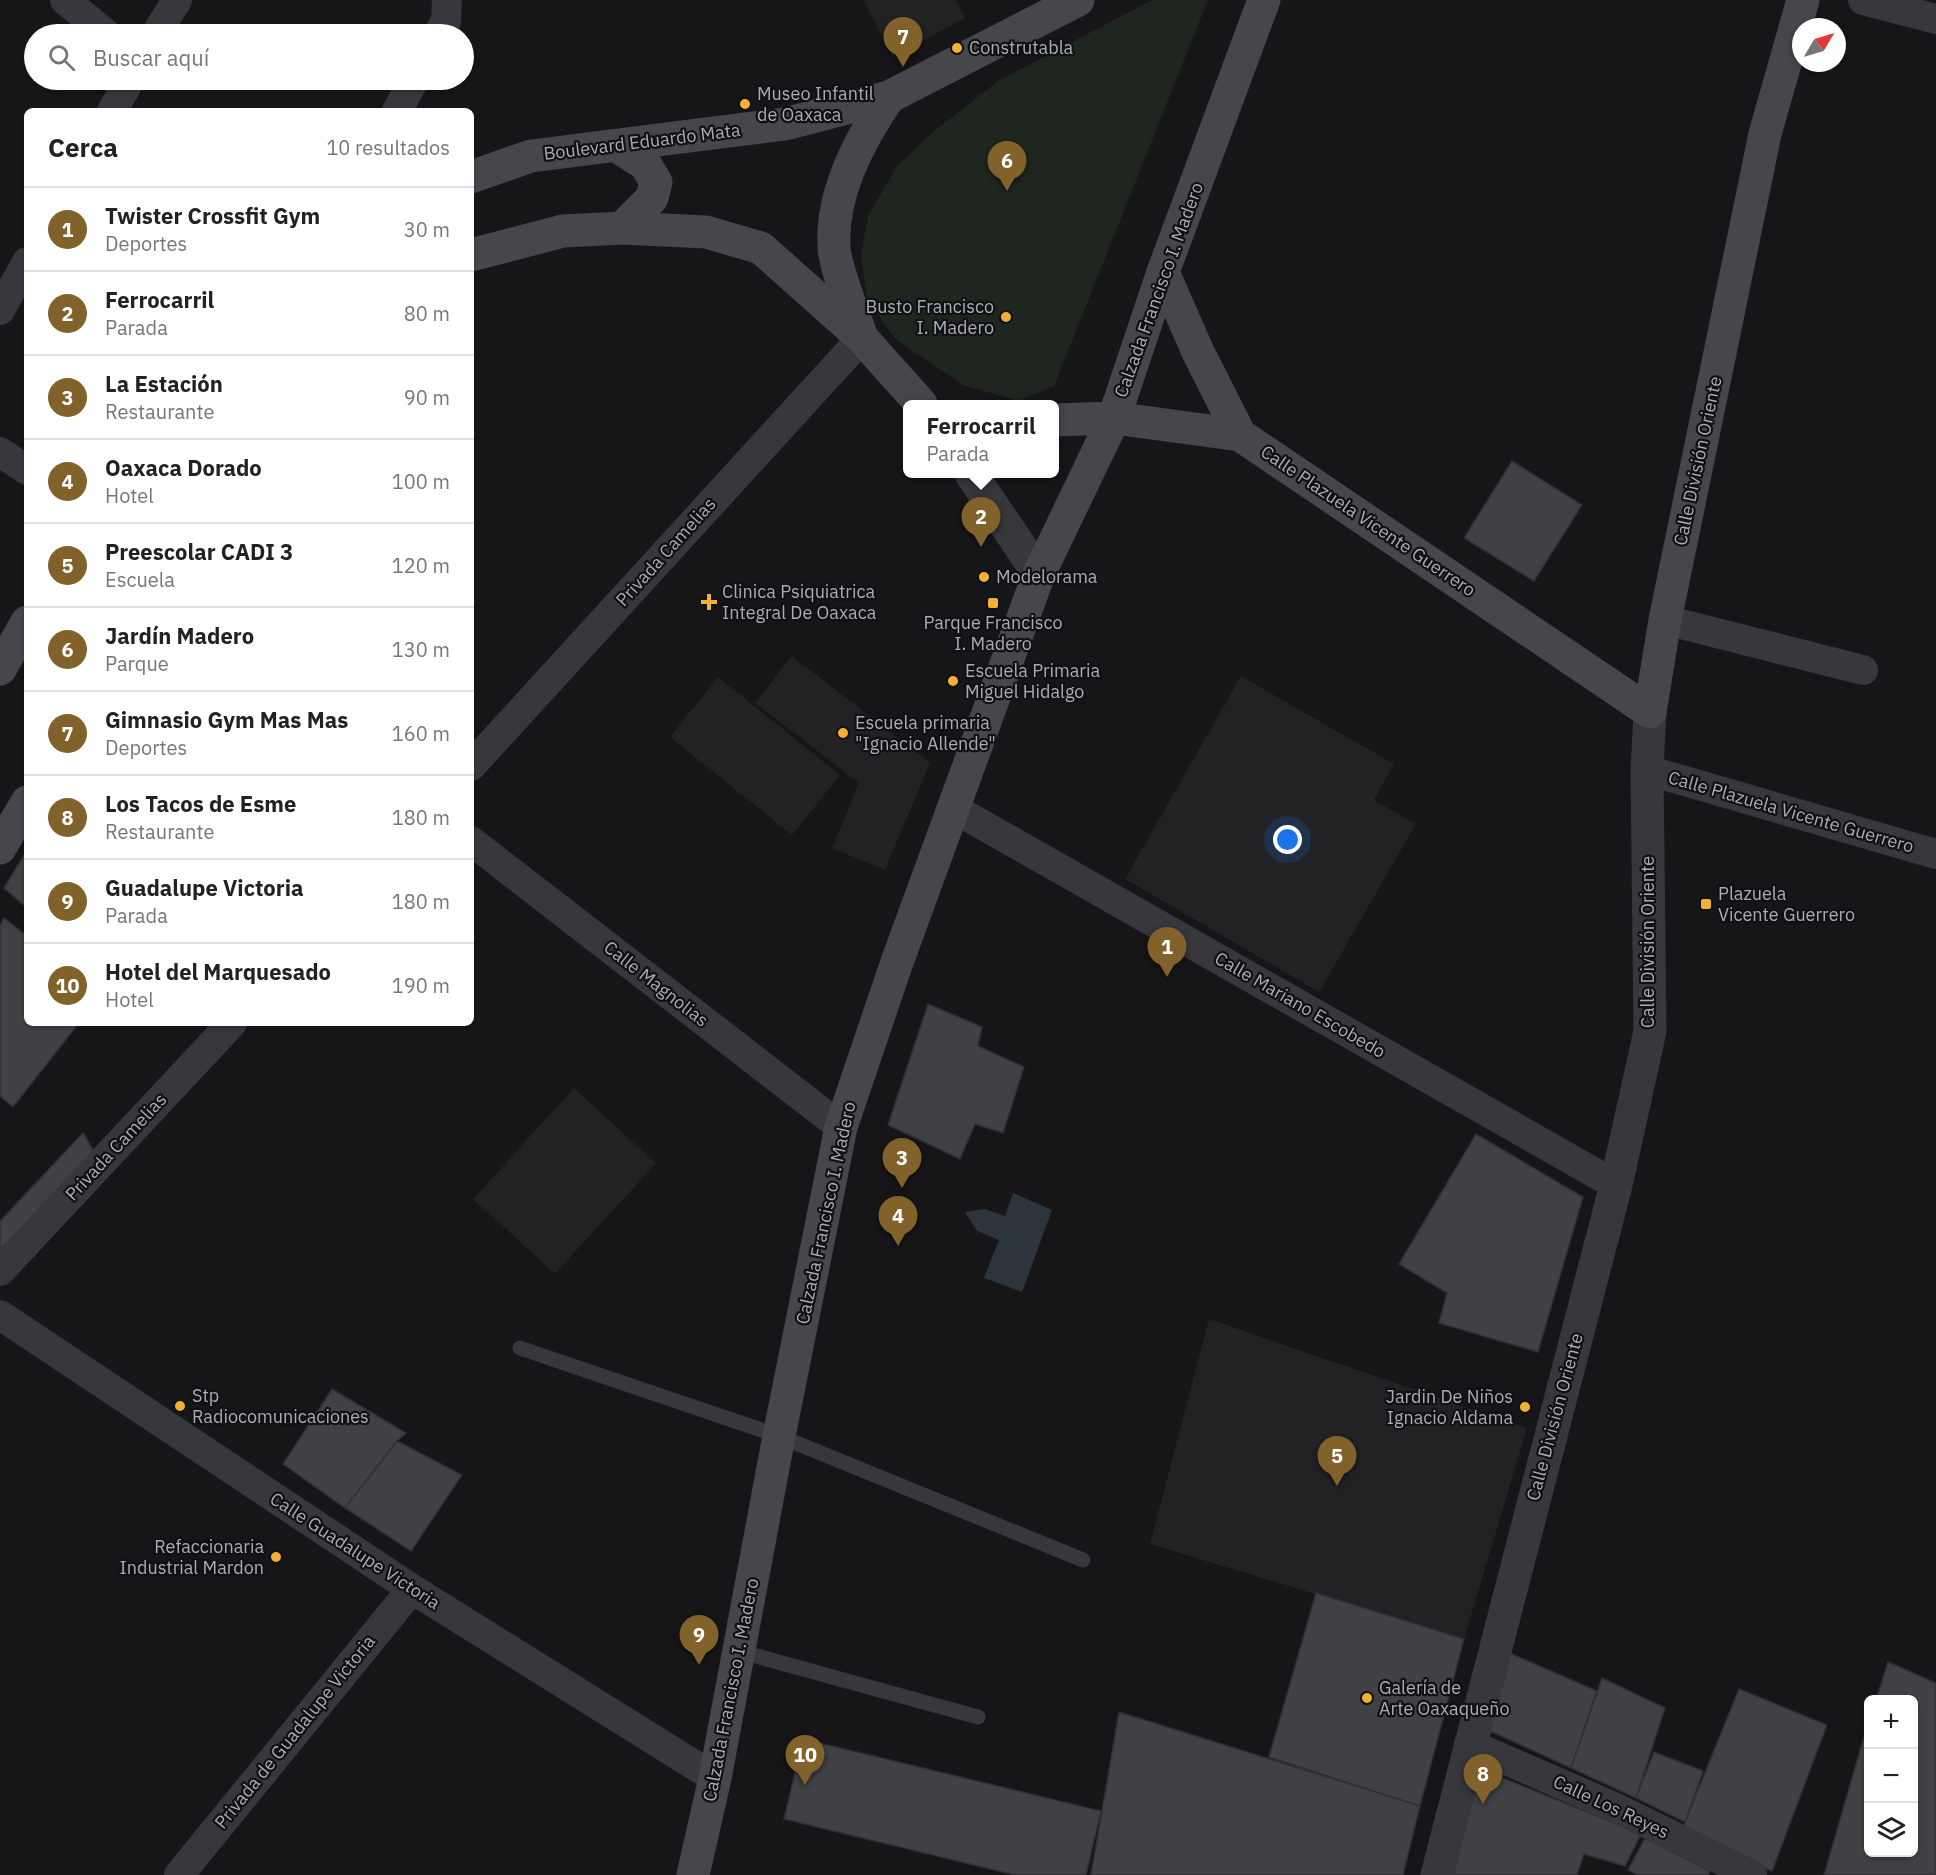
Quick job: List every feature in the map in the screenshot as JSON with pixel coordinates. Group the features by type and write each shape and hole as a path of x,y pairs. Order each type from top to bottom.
{"main road":[{"name":"Boulevard Eduardo Mata","path":"474,176 531,156 784,124 889,97 1078,0"},
{"name":"Calzada Francisco I. Madero","path":"693,1875 715,1778 779,1436 841,1127 953,808 1039,574 1114,418 1164,272 1264,0"},
{"name":"Calle División Oriente","path":"1650,712 1665,620 1765,134 1803,0"},
{"path":"862,338 833,247 836,212 864,134 889,97"},
{"path":"617,146 645,164 656,182 652,198 622,228"},
{"path":"474,254 563,231 622,228 706,232 761,248 862,338 917,400"},
{"path":"1164,272 1198,352 1240,435"},
{"name":"Calle Plazuela Vicente Guerrero","path":"1059,420 1114,418 1240,435 1650,712"},
{"path":"0,669 24,627"},
{"path":"0,848 24,807"}],"street":[{"path":"65,0 94,24"},
{"path":"162,24 177,0"},
{"path":"1863,0 1936,19"},
{"path":"114,108 124,90"},
{"path":"399,108 409,90"},
{"path":"0,310 24,267"},
{"name":"Privada Camelias","path":"474,763 862,338"},
{"path":"0,452 24,468"},
{"path":"974,478 1039,574"},
{"path":"1665,620 1863,670"},
{"name":"Calle División Oriente","path":"1437,1875 1469,1744 1616,1185 1650,1031 1647,770 1650,712"},
{"name":"Calle Plazuela Vicente Guerrero","path":"1647,770 1936,854"},
{"name":"Calle Mariano Escobedo","path":"953,808 1616,1185"},
{"name":"Calle Magnolias","path":"474,843 841,1127"},
{"name":"Privada Camelias","path":"0,1271 229,1026"},
{"name":"Calle Guadalupe Victoria","path":"0,1315 412,1590 715,1778"},
{"name":"Privada de Guadalupe Victoria","path":"179,1875 412,1590"},
{"name":"Calle Los Reyes","path":"1469,1744 1614,1807 1752,1875"}],"lane":[{"path":"520,1348 779,1436 1083,1560"},
{"path":"738,1651 978,1718"}],"shaded area":[{"path":"863,0 956,0 965,18 893,57"},
{"path":"1152,0 1208,0 1054,386 1020,400 963,385 894,338 867,298 861,256 868,216 897,166 927,137 998,81"},
{"name":"Escuela primaria \"Ignacio Allende\"","path":"792,656 930,763 885,870 832,848 859,783 755,703"},
{"path":"1241,676 1394,764 1374,800 1416,824 1319,992 1125,879"},
{"path":"718,677 840,775 792,835 670,737"},
{"path":"574,1088 656,1163 555,1274 473,1199"},
{"path":"1013,1193 1052,1210 1022,1292 984,1278 999,1240 977,1231 965,1212 985,1209 1005,1216"},
{"path":"1209,1319 1527,1428 1464,1639 1150,1544"}],"building":[{"path":"1512,461 1582,505 1534,581 1464,538"},
{"path":"24,855 24,905 4,888"},
{"path":"4,918 24,934 24,1026 77,1026 13,1107 0,1096 0,926"},
{"path":"928,1004 982,1027 978,1046 1024,1067 1003,1133 975,1124 960,1159 888,1125"},
{"path":"83,1133 96,1155 0,1255 0,1221"},
{"path":"1476,1134 1583,1197 1538,1352 1439,1323 1447,1293 1399,1264"},
{"path":"332,1389 406,1433 397,1441 345,1508 283,1464"},
{"path":"397,1441 462,1475 411,1551 345,1508"},
{"name":"Galería de Arte Oaxaqueño","path":"1316,1593 1464,1639 1420,1806 1269,1757"},
{"path":"1507,1652 1597,1691 1571,1768 1488,1730"},
{"path":"1888,1662 1936,1683 1936,1875 1824,1875 1864,1737 1864,1857 1918,1857 1918,1695 1878,1695"},
{"path":"1602,1678 1665,1708 1636,1798 1571,1768"},
{"path":"1739,1689 1827,1725 1772,1871 1681,1832"},
{"path":"1119,1712 1420,1806 1403,1875 1091,1875"},
{"path":"803,1739 1101,1811 1086,1875 1015,1875 784,1819"},
{"path":"1654,1752 1703,1771 1685,1822 1636,1798"},
{"path":"1476,1767 1641,1834 1625,1866 1584,1854 1577,1875 1446,1875"},
{"path":"1645,1838 1710,1871 1708,1875 1638,1875 1628,1870"}],"place":[{"name":"Construtabla","path":"957,48"},
{"name":"Gimnasio Gym Mas Mas","path":"903,67"},
{"name":"Museo Infantil de Oaxaca","path":"745,104"},
{"name":"Jardín Madero","path":"1007,191"},
{"name":"Busto Francisco I. Madero","path":"1006,317"},
{"name":"Ferrocarril","path":"981,547"},
{"name":"Modelorama","path":"984,577"},
{"name":"Clinica Psiquiatrica Integral De Oaxaca","path":"709,602"},
{"name":"Parque Francisco I. Madero","path":"993,603"},
{"name":"Escuela Primaria Miguel Hidalgo","path":"953,681"},
{"name":"Escuela primaria \"Ignacio Allende\"","path":"843,733"},
{"name":"Plazuela Vicente Guerrero","path":"1706,904"},
{"name":"Twister Crossfit Gym","path":"1167,977"},
{"name":"La Estación","path":"902,1188"},
{"name":"Oaxaca Dorado","path":"898,1246"},
{"name":"Stp Radiocomunicaciones","path":"180,1406"},
{"name":"Jardin De Niños Ignacio Aldama","path":"1525,1407"},
{"name":"Preescolar CADI 3","path":"1337,1486"},
{"name":"Refaccionaria Industrial Mardon","path":"276,1557"},
{"name":"Guadalupe Victoria","path":"699,1665"},
{"name":"Galería de Arte Oaxaqueño","path":"1367,1698"},
{"name":"Hotel del Marquesado","path":"805,1785"},
{"name":"Los Tacos de Esme","path":"1483,1804"}]}
